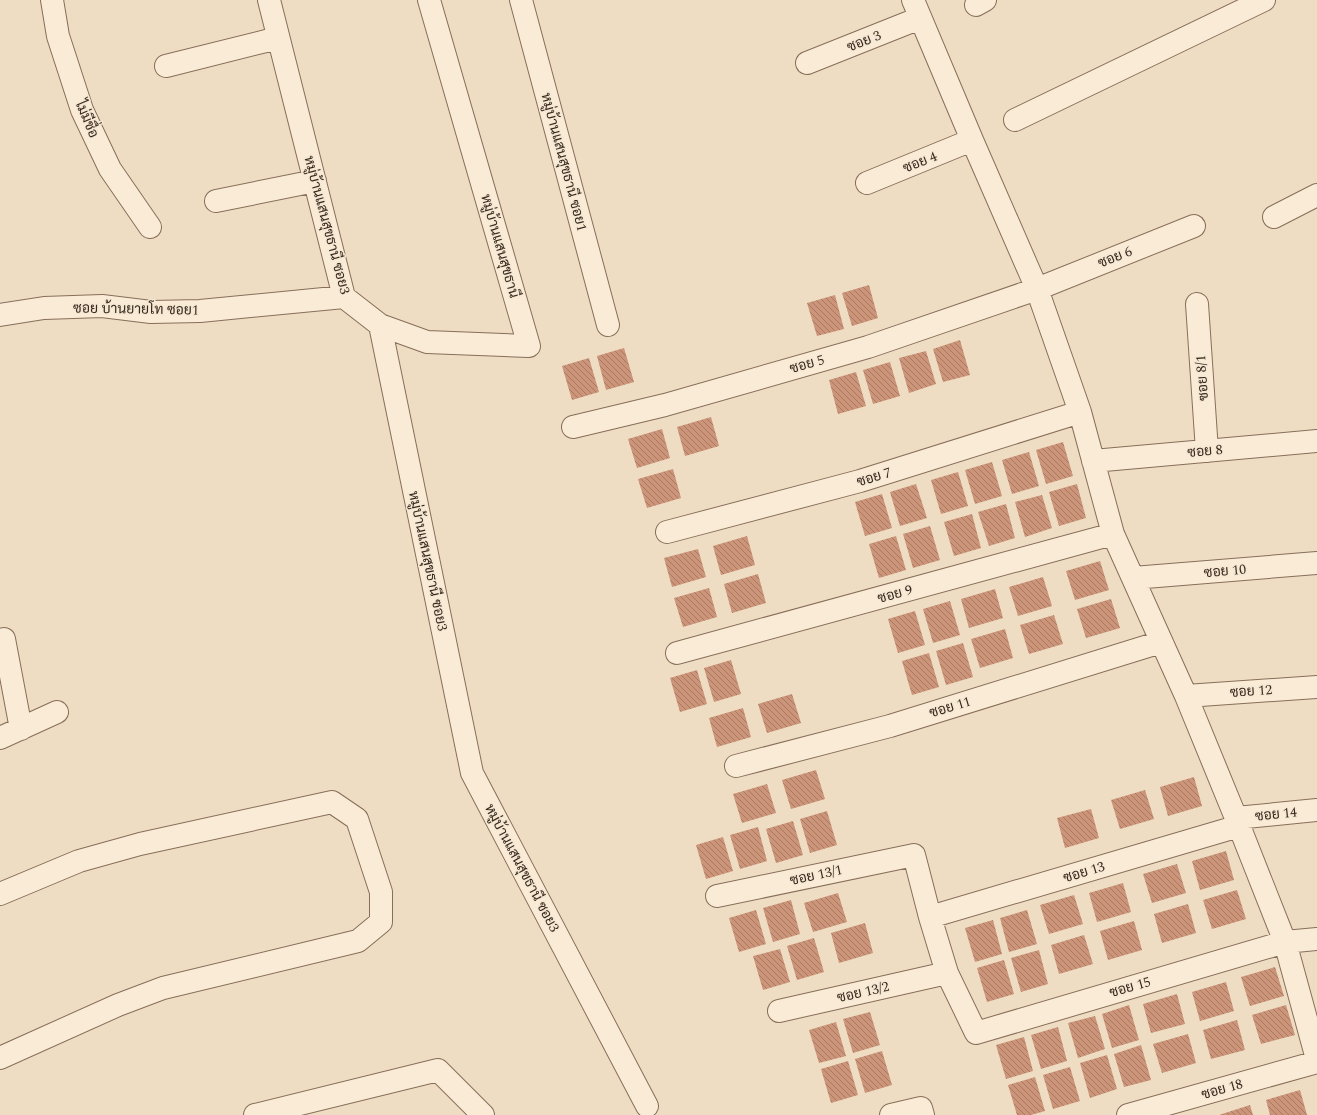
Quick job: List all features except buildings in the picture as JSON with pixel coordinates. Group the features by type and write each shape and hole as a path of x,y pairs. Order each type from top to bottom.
{"street":[{"name":"ไม่มีชื่อ","path":"52,0 58,36 82,110 110,169 150,227"},
{"name":"หมู่บ้านแสนสุขธานี ซอย3","path":"269,0 344,297 380,325 472,773 647,1106"},
{"name":"หมู่บ้านแสนสุขธานี","path":"380,325 427,342 529,346 429,0"},
{"name":"หมู่บ้านแสนสุขธานี ซอย1","path":"521,0 608,325"},
{"path":"1015,120 1264,0"},
{"path":"917,9 972,140 1037,288 1080,412 1113,534 1186,696 1285,942 1317,1059"},
{"name":"ซอย 3","path":"807,63 917,9"},
{"path":"166,66 278,38"},
{"name":"ซอย 4","path":"867,183 972,140"},
{"path":"216,201 315,181"},
{"path":"1274,216 1317,195"},
{"name":"ซอย 6","path":"1037,288 1194,226"},
{"name":"ซอย 5","path":"573,427 665,405 868,347 1037,288"},
{"name":"ซอย บ้านยายโท ซอย1","path":"0,316 44,308 102,306 151,312 200,312 344,297"},
{"name":"ซอย 8/1","path":"1197,304 1207,451"},
{"name":"ซอย 7","path":"667,532 860,481 1080,412"},
{"name":"ซอย 8","path":"1093,461 1317,441"},
{"name":"ซอย 9","path":"677,653 1113,534"},
{"name":"ซอย 10","path":"1133,578 1317,564"},
{"path":"4,639 21,729"},
{"name":"ซอย 11","path":"736,766 890,726 1162,642"},
{"name":"ซอย 12","path":"1186,696 1317,687"},
{"path":"0,738 57,712"},
{"path":"0,894 79,861 140,844 332,802 357,819 381,892 381,922 358,941 163,988 118,1005 0,1058"},
{"name":"ซอย 14","path":"1237,822 1317,810"},
{"name":"ซอย 13","path":"930,917 1237,822"},
{"name":"ซอย 13/1","path":"717,896 914,855 930,917"},
{"path":"930,917 947,973"},
{"name":"ซอย 15","path":"947,973 976,1032 1285,942 1317,939"},
{"name":"ซอย 13/2","path":"779,1011 947,973"},
{"name":"ซอย 18","path":"1128,1115 1317,1062"},
{"path":"255,1115 438,1070 483,1115"},
{"path":"891,1115 921,1108 923,1115"}]}
